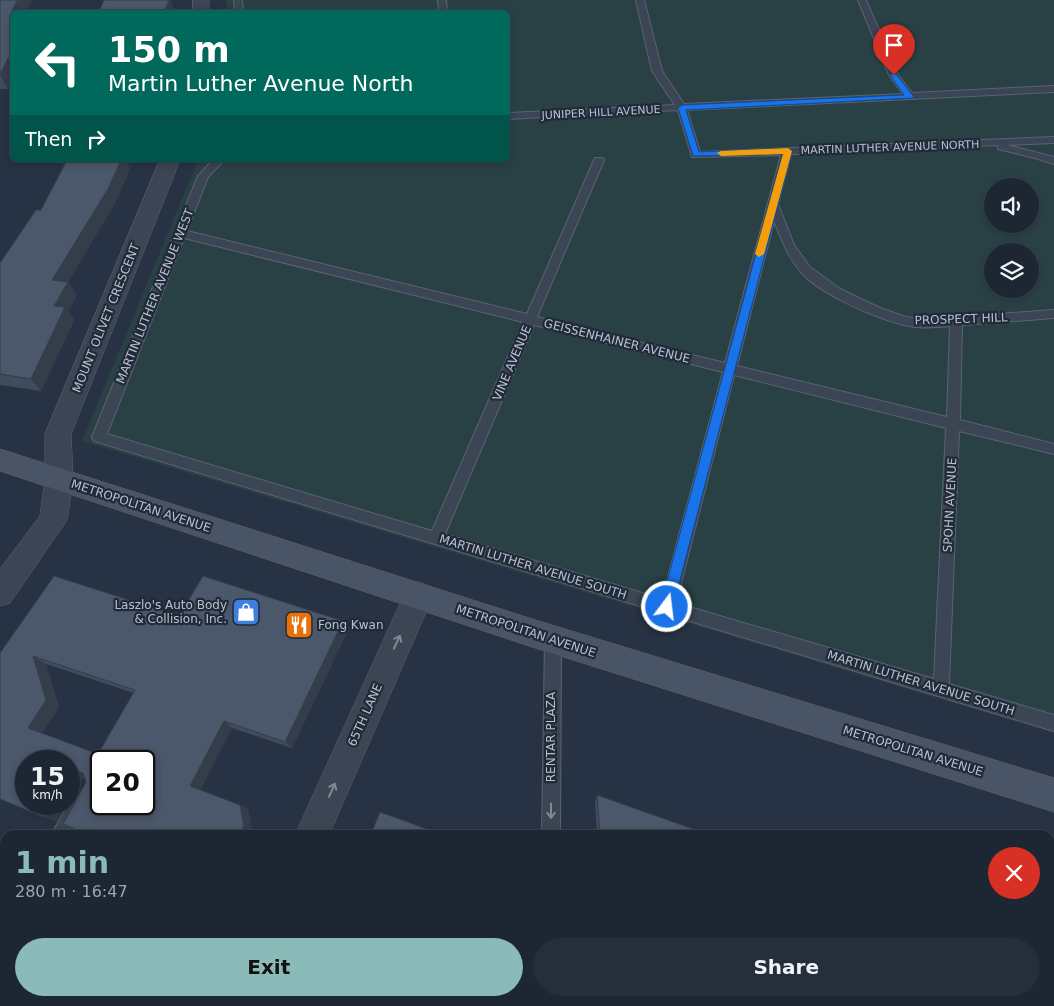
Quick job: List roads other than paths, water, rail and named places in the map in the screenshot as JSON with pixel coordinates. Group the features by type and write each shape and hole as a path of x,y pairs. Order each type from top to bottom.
{"main road":[{"name":"METROPOLITAN AVENUE","path":"0,460 553,640 1054,795"}],"street":[{"name":"MOUNT OLIVET CRESCENT","path":"0,593 53,520 59,480 58,434 169,162"},
{"name":"65TH LANE","path":"314,830 418,596"}],"lane":[{"path":"640,0 657,71 682,108"},
{"path":"862,0 894,75 910,97"},
{"name":"JUNIPER HILL AVENUE","path":"510,116 1054,90"},
{"name":"MARTIN LUTHER AVENUE NORTH","path":"682,108 696,154 1054,140"},
{"path":"967,143 1011,148 1054,161"},
{"path":"667,607 788,151"},
{"name":"VINE AVENUE","path":"436,538 600,160"},
{"name":"MARTIN LUTHER AVENUE WEST","path":"99,438 203,176 217,162"},
{"name":"PROSPECT HILL","path":"773,203 789,246 806,270 836,292 876,311 905,321 928,323 1054,314"},
{"name":"GEISSENHAINER AVENUE","path":"180,233 1054,449"},
{"name":"SPOHN AVENUE","path":"941,689 956,321"},
{"name":"MARTIN LUTHER AVENUE SOUTH","path":"99,438 1054,723"},
{"name":"RENTAR PLAZA","path":"551,830 553,640"},
{"path":"63,830 84,794"}],"place":[{"name":"Laszlo's Auto Body & Collision, Inc.","path":"246,612"},
{"name":"Fong Kwan","path":"299,625"}]}
